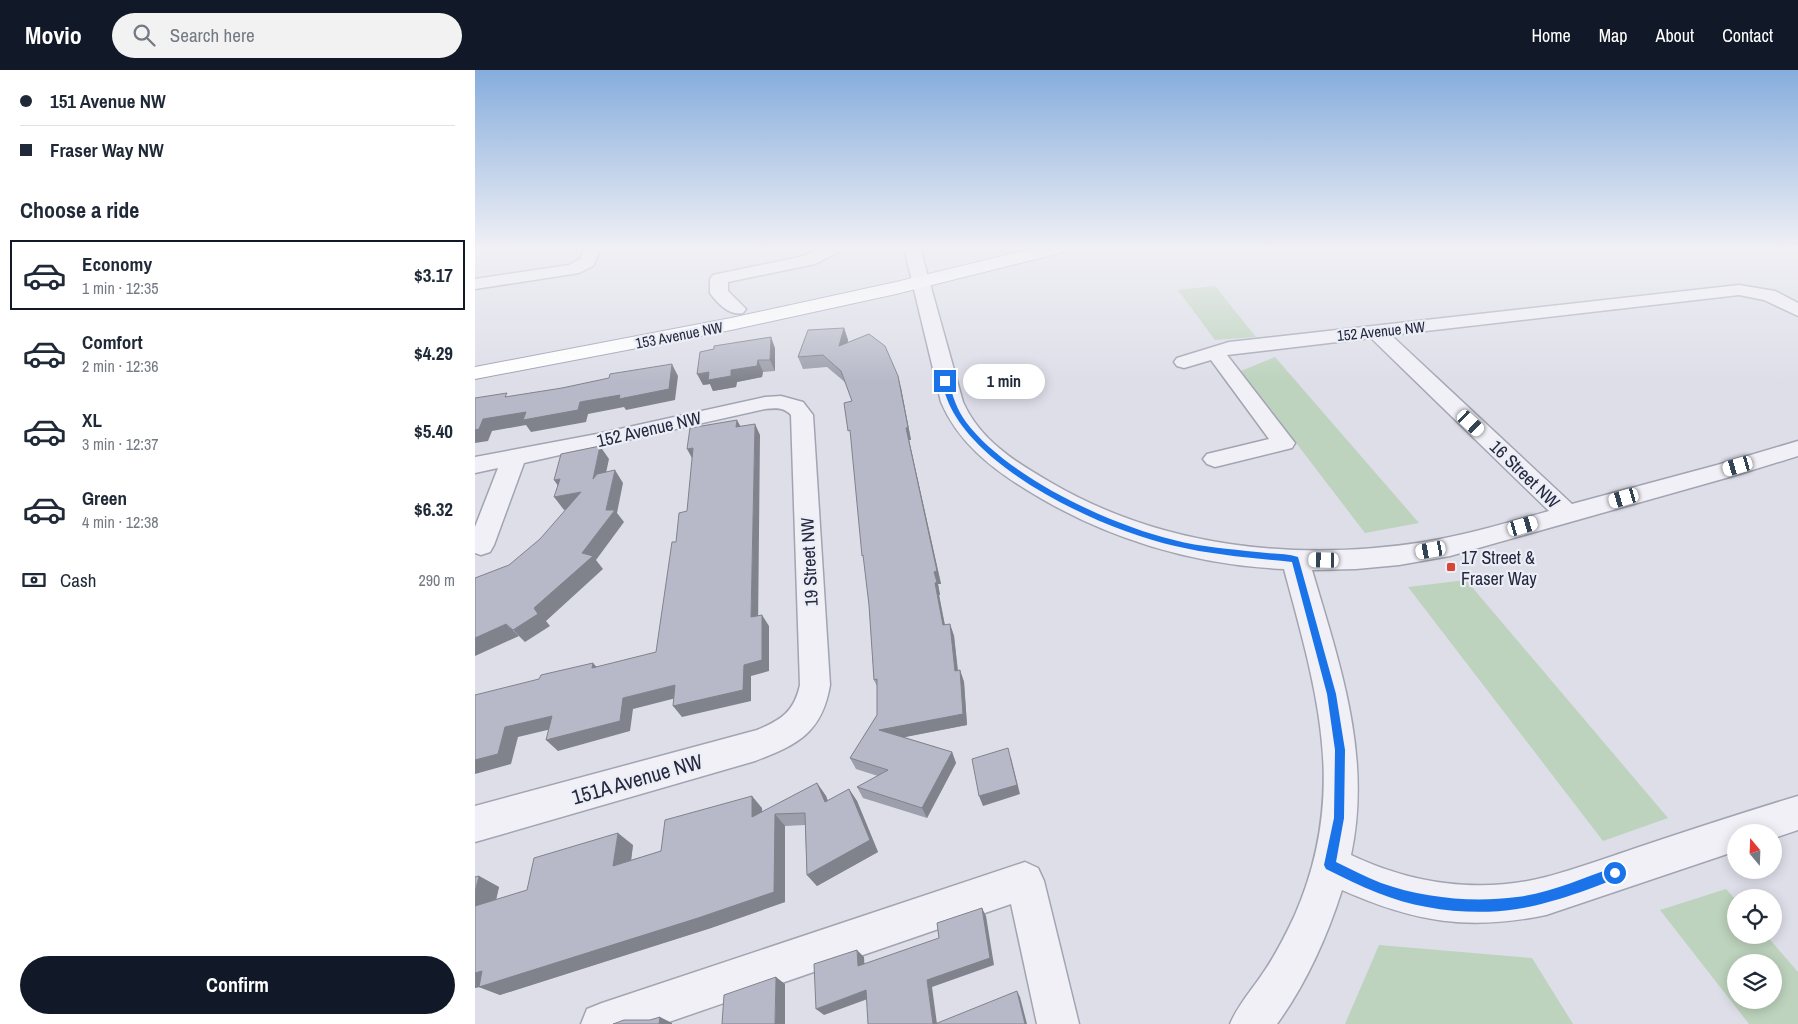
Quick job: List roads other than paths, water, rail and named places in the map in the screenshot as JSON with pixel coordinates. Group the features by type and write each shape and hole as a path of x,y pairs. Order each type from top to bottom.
{"main road":[{"name":"153 Avenue NW","path":"475,366 737,309 825,293"},
{"name":"153 Avenue NW","path":"475,373 731,324 852,293"}],"street":[{"path":"719,293 737,309"},
{"path":"923,293 950,398 955,410 970,432 1008,465 1067,503 1131,530 1174,543 1217,551 1295,559 1338,560 1401,555 1461,544 1798,448"},
{"name":"152 Avenue NW","path":"1184,362 1229,348 1717,293"},
{"name":"152 Avenue NW","path":"1761,293 1798,310"},
{"name":"16 Street NW","path":"1375,332 1567,514"},
{"path":"1215,352 1284,443 1215,459"},
{"name":"152 Avenue NW","path":"475,465 765,403 785,402"},
{"name":"19 Street NW","path":"785,402 797,407 802,415 815,685 814,698 808,712 795,727"},
{"path":"481,545 514,458"},
{"path":"1251,1024 1278,986 1300,945 1318,902 1330,865 1339,818 1340,750 1331,694 1295,559"},
{"name":"151A Avenue NW","path":"475,824 755,746 777,738 795,727"},
{"path":"1764,824 1798,813"},
{"path":"1330,865 1380,888 1417,898 1454,904 1488,906 1518,903 1546,896 1727,836"},
{"path":"602,1024 1025,881 1058,1024"}],"place":[{"name":"17 Street & Fraser Way","path":"1451,567"}]}
